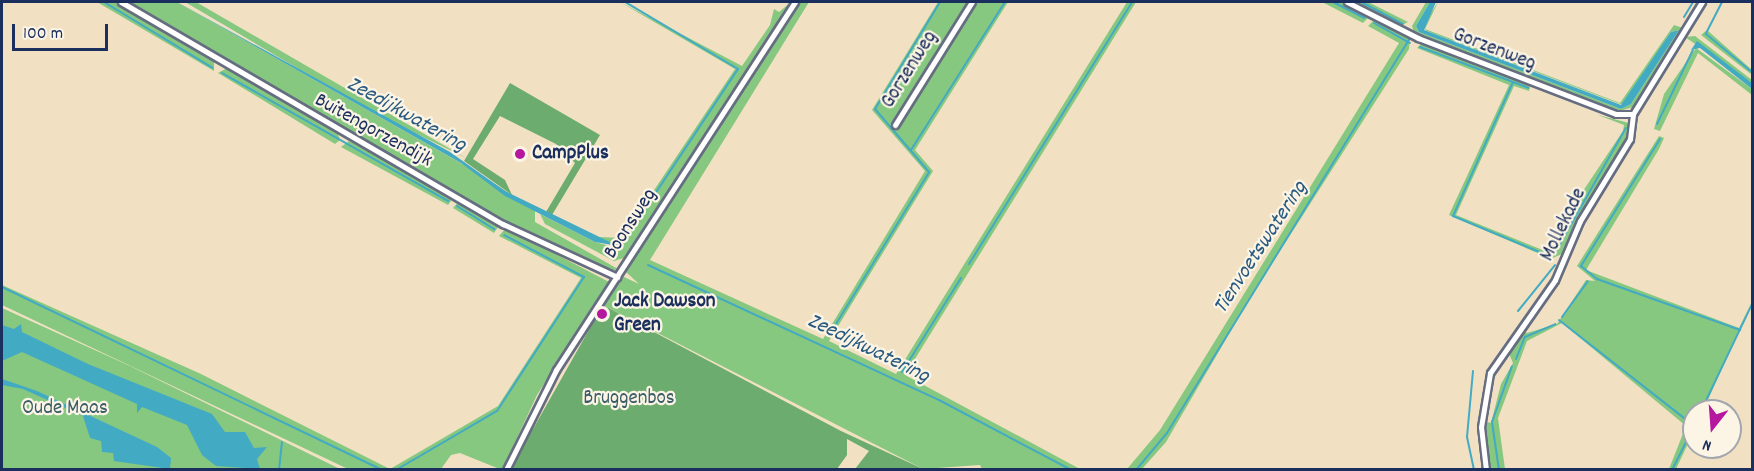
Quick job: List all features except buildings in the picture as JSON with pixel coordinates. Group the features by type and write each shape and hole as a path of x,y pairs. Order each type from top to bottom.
{"street":[{"name":"Buitengorzendijk","path":"120,2 503,224 616,277"},
{"name":"Boonsweg","path":"506,470 539,397 795,2"},
{"name":"Gorzenweg","path":"895,125 972,2"},
{"name":"Gorzenweg","path":"1347,2 1418,38 1616,114 1633,114"},
{"name":"Mollekade","path":"1486,470 1481,427 1490,373 1555,280 1580,221 1628,144 1633,114 1702,2"}],"green space":[{"path":"97,2 116,2 214,61 214,71"},
{"path":"125,2 177,2 473,170 535,210 535,222 618,269 609,271 525,233"},
{"path":"185,2 196,2 466,158 370,111"},
{"path":"620,2 742,66 770,25 774,9 779,12 791,2 624,258 614,261 545,224 540,214 595,242 617,248 552,215 598,237 622,238 735,69"},
{"path":"798,2 809,2 650,260 823,339 925,171 872,110 938,2 1008,2 915,150 933,171 829,341 896,374 1127,2 1136,2 905,375 1080,469 982,469 980,465 923,469 603,305 622,276 639,284 626,272 630,260"},
{"path":"1322,2 1341,2 1368,18 1363,23"},
{"path":"1353,2 1368,2 1408,22 1400,26"},
{"path":"1426,2 1430,2 1416,26 1419,32 1621,109 1631,104 1679,30 1671,32 1628,103 1623,105 1427,31 1423,28 1423,25 1438,2 1425,29 1620,103 1674,25 1683,28 1637,106 1616,112 1414,33 1412,26"},
{"path":"1373,21 1410,37 1409,49 1250,298 1166,442 1142,469 1127,469 1160,430 1399,43 1368,26"},
{"path":"1707,30 1752,70 1752,75 1701,35"},
{"path":"1695,36 1752,80 1752,83 1685,37"},
{"path":"1421,44 1530,84 1529,91 1514,86 1456,215 1550,253 1571,209 1623,131 1624,125 1598,115 1629,123 1627,140 1578,219 1564,253 1546,261 1547,257 1449,215 1509,85 1417,48"},
{"path":"1696,48 1752,89 1752,95 1698,53 1660,131 1654,129 1664,94"},
{"path":"227,68 338,134 340,140 335,144 218,73"},
{"path":"510,83 600,135 552,215 546,212 575,163 556,144 500,116 473,159 505,180 512,195 464,161"},
{"path":"1659,136 1664,138 1659,149 1586,270 1739,328 1752,301 1708,399 1682,399 1682,423 1562,323 1527,341 1498,418 1505,469 1489,469 1484,421 1491,423 1501,384 1513,363 1508,351 1521,329 1527,333 1557,324 1586,280 1595,281 1577,266"},
{"path":"349,141 449,194 451,201 448,205 341,147"},
{"path":"459,201 500,224 494,233 453,208"},
{"path":"506,228 609,282 537,395 502,470 460,453 451,455 441,469 390,469 498,406 581,278 499,236"},
{"path":"2,285 201,374 390,469 348,469 2,305"},
{"name":"Bruggenbos","path":"603,305 841,431 923,469 855,469 869,451 847,439 847,455 837,469 511,470 529,427 533,429"},
{"name":"Oude Maas","path":"2,308 130,366 340,469 2,469"},
{"path":"1682,436 1682,456 1676,469 1669,469"}],"water":[{"path":"177,2 450,152 505,191 618,246 595,242 505,196 461,163"},
{"path":"1430,2 1436,2 1424,30 1621,105 1671,32 1679,30 1631,104 1621,109 1419,32 1416,26"},
{"path":"1697,41 1752,83 1752,89 1700,48 1691,50"},
{"path":"21,324 22,332 88,364 212,414 225,432 245,432 254,448 267,447 257,459 260,469 216,466 202,455 187,425 142,407 137,413 137,404 22,352 2,361 2,325 14,329"},
{"path":"2,379 37,391 157,447 171,458 170,469 114,461 113,453 102,452 101,441 90,438 83,416 23,389 2,385"}],"waterway":[{"path":"104,2 213,68"},
{"path":"615,245 625,239 738,69 625,2"},
{"path":"836,324 929,172 875,109 940,2"},
{"path":"911,150 1005,2"},
{"path":"969,264 1132,2"},
{"path":"1333,2 1364,18"},
{"path":"1684,17 1693,2"},
{"path":"1722,2 1706,34 1752,72"},
{"path":"1363,3 1403,24"},
{"path":"1374,23 1410,43"},
{"name":"Tienvoetswatering","path":"1136,470 1167,433 1409,40"},
{"path":"1420,47 1529,88"},
{"path":"1657,124 1693,50"},
{"path":"222,73 448,201"},
{"path":"1513,82 1453,216 1549,256"},
{"path":"1554,254 1626,128"},
{"path":"1660,139 1581,266 1597,279 1740,330"},
{"path":"457,206 494,229"},
{"path":"396,470 497,411 584,277 504,235"},
{"name":"Zeedijkwatering","path":"648,265 939,400 1071,470"},
{"path":"1518,311 1555,265"},
{"path":"902,372 961,278"},
{"path":"1562,317 1588,281"},
{"path":"2,287 382,470"},
{"path":"1707,399 1752,304"},
{"path":"1559,320 1682,417"},
{"path":"1516,359 1525,337 1555,324"},
{"path":"1499,470 1492,422 1512,366"},
{"path":"1473,371 1467,437 1474,470"},
{"path":"279,470 282,442"},
{"path":"1672,470 1682,450"}],"place":[{"name":"CampPlus","path":"520,154"},
{"name":"Jack Dawson Green","path":"602,314"}]}
